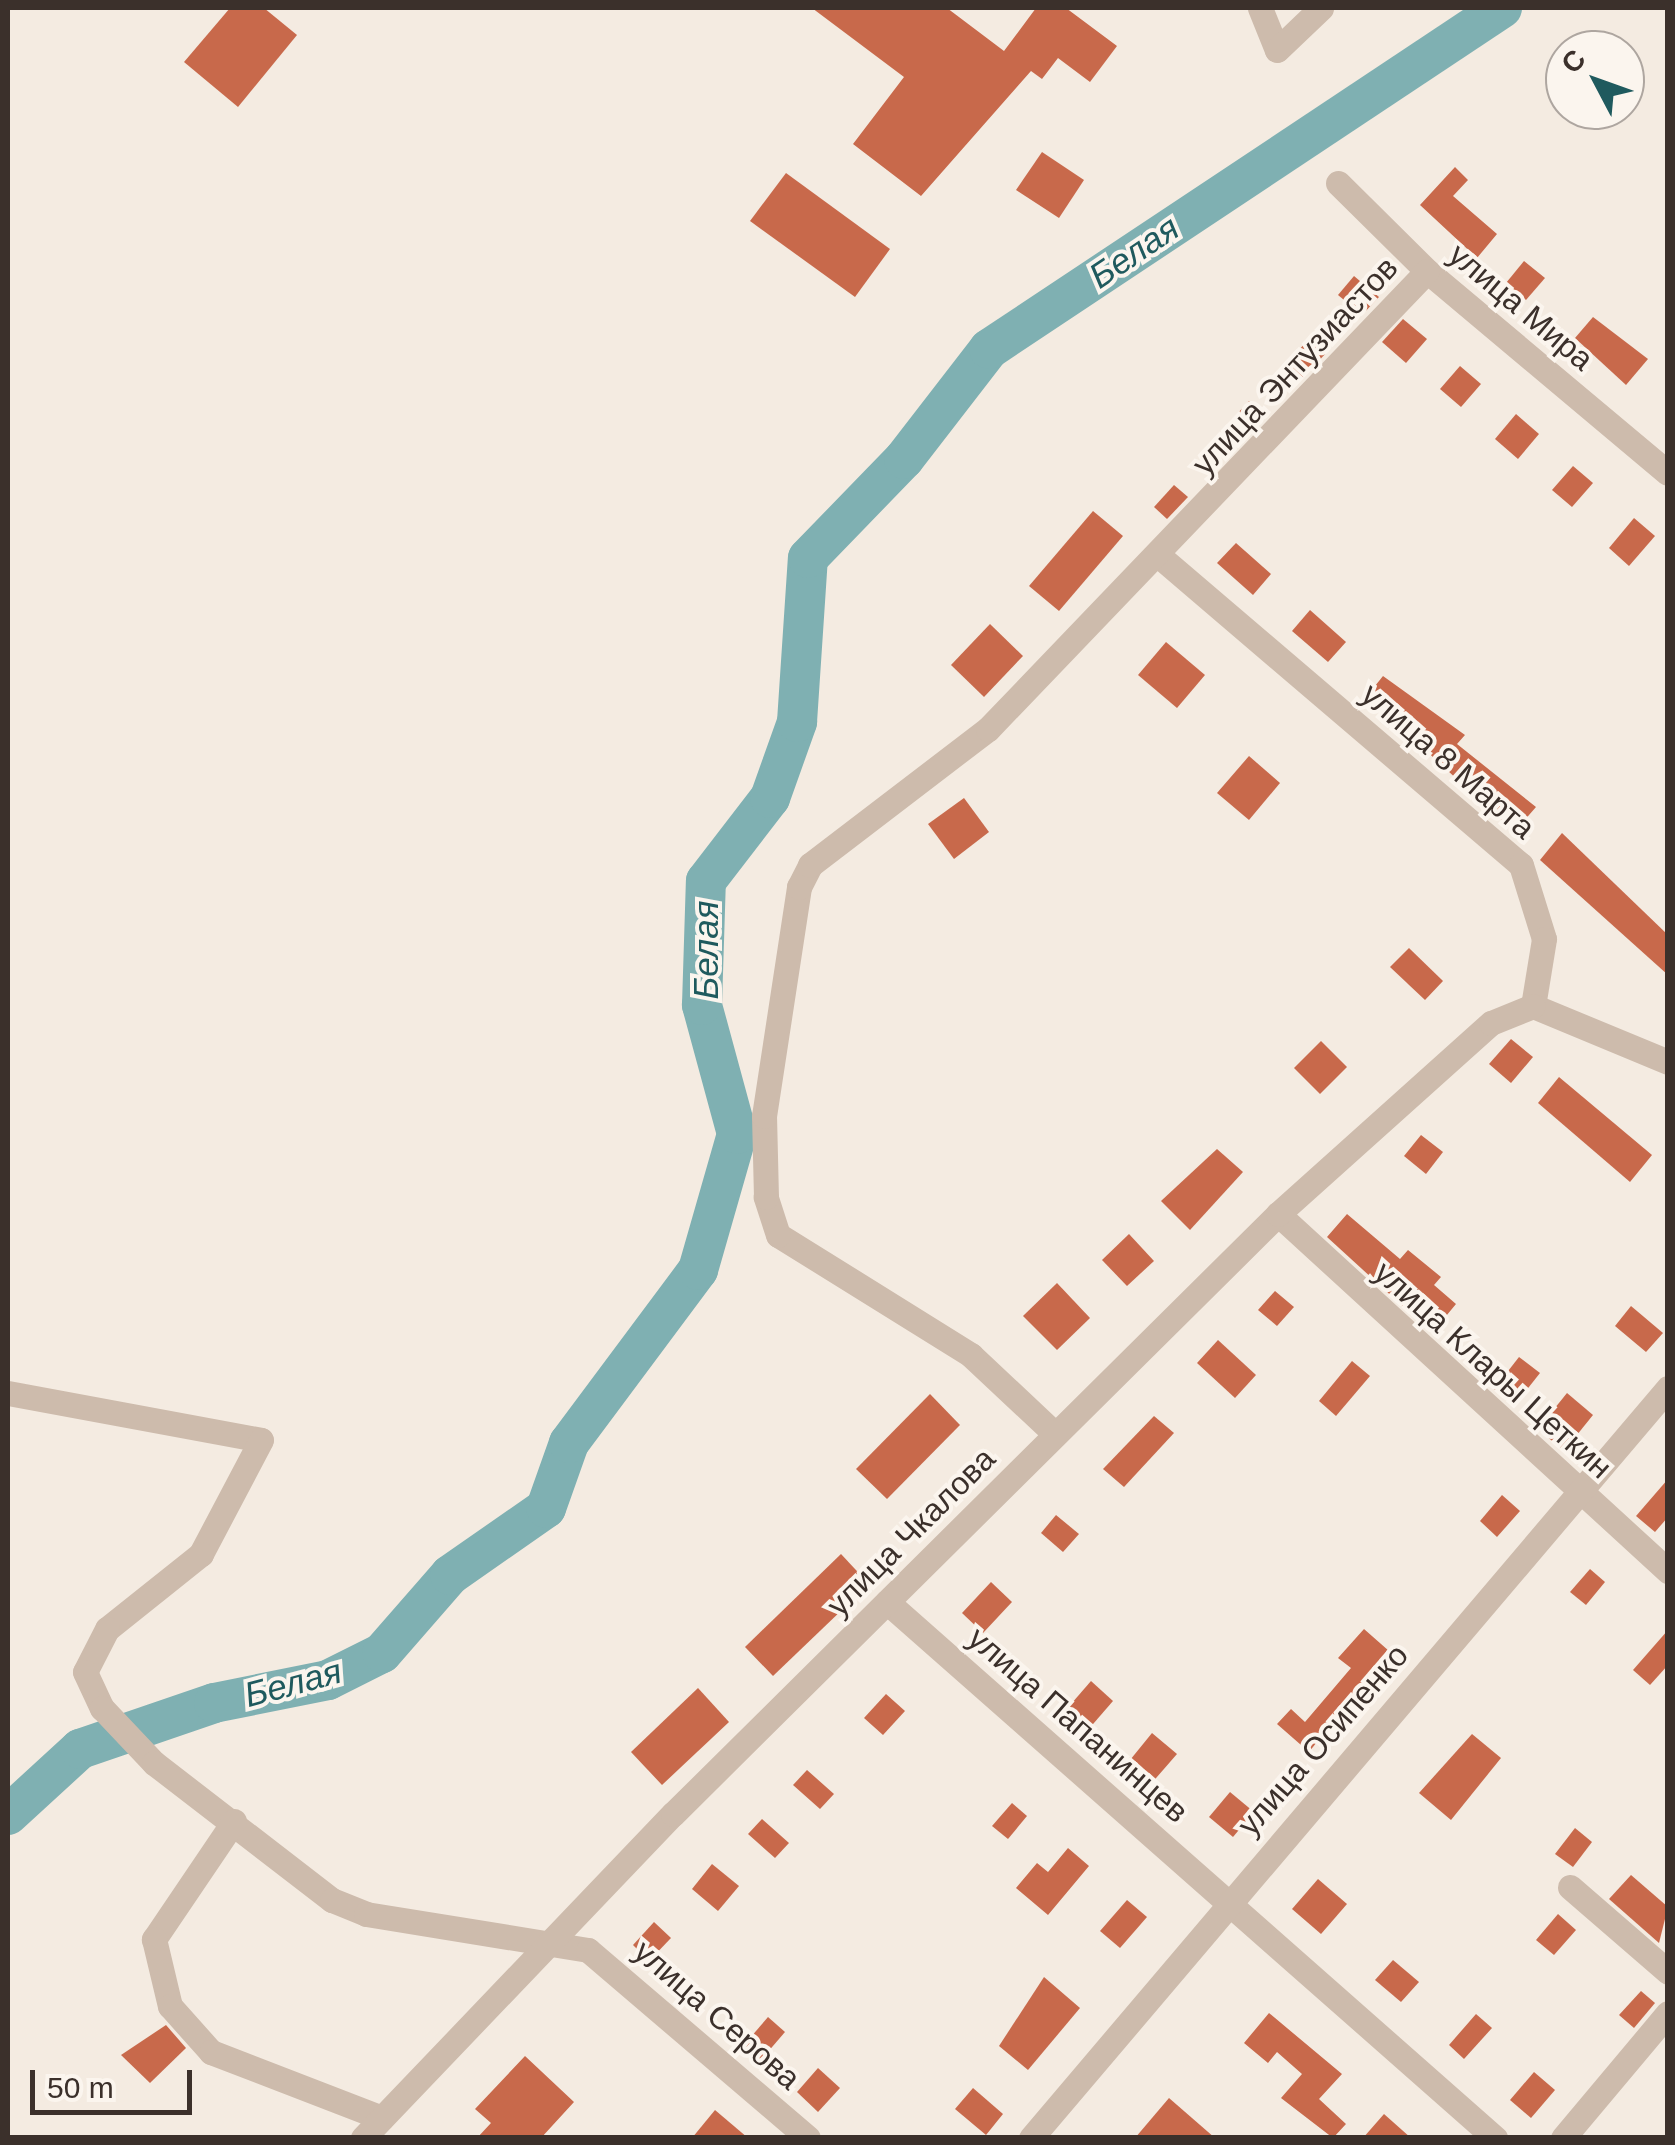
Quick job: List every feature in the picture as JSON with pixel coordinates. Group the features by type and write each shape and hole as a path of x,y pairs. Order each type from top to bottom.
{"street":[{"path":"1260,8 1277,50 1322,8"},
{"name":"улица Мира","path":"1338,183 1427,271 1668,473"},
{"name":"улица Энтузиастов","path":"1158,555 1211,506 1427,271"},
{"path":"1054,1434 971,1354 795,1251 778,1234 766,1197 764,1116 799,887 810,865 988,729 1158,555"},
{"name":"улица 8 Марта","path":"1158,555 1521,865 1544,940 1534,1006"},
{"path":"1534,1006 1668,1062"},
{"name":"улица Чкалова","path":"362,2138 1054,1434 1278,1214 1490,1023 1534,1006"},
{"name":"улица Клары Цеткин","path":"1278,1214 1668,1570"},
{"name":"улица Осипенко","path":"1031,2138 1228,1898 1668,1388"},
{"name":"улица Серова","path":"8,1393 262,1440 202,1554 106,1629 85,1672 102,1708 154,1763 332,1900 366,1914 430,1930 557,1940 615,1967 808,2138"},
{"name":"улица Папанинцев","path":"888,1602 1228,1898 1495,2138"},
{"path":"234,1821 154,1940 170,2006 211,2052 382,2118"},
{"path":"1570,1886 1668,1972"},
{"path":"1563,2138 1668,2013"}],"building":[{"path":"230,8 264,8 297,35 238,107 184,62"},
{"path":"812,8 947,8 1004,51 1036,8 1066,8 1117,46 1090,82 1058,58 1042,79 1031,71 921,196 853,144 904,77"},
{"path":"1042,152 1084,180 1059,218 1016,190"},
{"path":"1455,167 1468,180 1453,196 1497,234 1477,258 1420,205"},
{"path":"786,173 890,249 855,297 750,221"},
{"path":"1524,261 1545,278 1526,300 1506,283"},
{"path":"1354,276 1379,297 1362,315 1338,295"},
{"path":"1593,317 1648,359 1626,385 1575,338"},
{"path":"1403,319 1427,339 1406,363 1382,342"},
{"path":"1312,336 1328,351 1293,388 1277,373"},
{"path":"1460,366 1481,384 1461,407 1440,389"},
{"path":"1249,401 1265,416 1241,442 1225,427"},
{"path":"1516,414 1539,434 1518,459 1495,439"},
{"path":"1573,466 1593,483 1572,507 1552,490"},
{"path":"1174,485 1188,497 1167,519 1154,507"},
{"path":"1093,511 1123,536 1059,611 1029,586"},
{"path":"1634,518 1655,536 1629,566 1609,548"},
{"path":"1236,543 1271,574 1253,595 1217,563"},
{"path":"1310,610 1346,642 1328,662 1292,631"},
{"path":"990,624 1023,656 984,697 951,665"},
{"path":"1166,642 1205,675 1177,708 1138,675"},
{"path":"1383,676 1465,735 1457,744 1536,807 1514,832 1367,696"},
{"path":"1249,756 1280,783 1249,820 1217,793"},
{"path":"964,798 989,832 954,859 928,824"},
{"path":"1562,833 1668,935 1668,975 1540,860"},
{"path":"1409,948 1443,981 1425,1000 1390,967"},
{"path":"1511,1039 1533,1057 1511,1083 1489,1064"},
{"path":"1321,1041 1347,1067 1320,1094 1294,1068"},
{"path":"1559,1077 1652,1155 1630,1182 1538,1103"},
{"path":"1421,1135 1443,1152 1426,1174 1404,1156"},
{"path":"1217,1149 1243,1172 1190,1230 1161,1201"},
{"path":"1347,1214 1400,1259 1408,1250 1441,1277 1434,1285 1456,1304 1432,1333 1327,1237"},
{"path":"1129,1234 1154,1261 1127,1286 1102,1260"},
{"path":"1057,1283 1090,1318 1057,1350 1023,1316"},
{"path":"1275,1291 1294,1307 1277,1326 1258,1310"},
{"path":"1631,1306 1663,1333 1646,1352 1615,1326"},
{"path":"1218,1340 1256,1375 1235,1398 1197,1363"},
{"path":"1519,1357 1540,1373 1514,1406 1494,1389"},
{"path":"1352,1361 1370,1376 1336,1416 1319,1401"},
{"path":"1567,1393 1593,1415 1564,1451 1538,1429"},
{"path":"930,1394 960,1425 887,1499 856,1469"},
{"path":"1154,1416 1174,1433 1124,1487 1103,1469"},
{"path":"1668,1479 1668,1517 1655,1532 1636,1516"},
{"path":"1502,1495 1520,1511 1497,1537 1480,1521"},
{"path":"1056,1515 1079,1534 1063,1552 1041,1533"},
{"path":"841,1554 869,1584 773,1676 745,1647"},
{"path":"1590,1569 1605,1582 1586,1605 1570,1592"},
{"path":"991,1582 1012,1602 983,1633 962,1613"},
{"path":"1364,1629 1389,1651 1309,1752 1277,1724 1291,1709 1305,1722 1351,1668 1338,1658"},
{"path":"1668,1630 1668,1665 1650,1685 1633,1670"},
{"path":"1091,1681 1113,1701 1087,1731 1065,1711"},
{"path":"698,1688 729,1722 662,1785 631,1752"},
{"path":"886,1694 905,1711 883,1735 864,1718"},
{"path":"1152,1733 1177,1754 1150,1785 1126,1765"},
{"path":"1472,1734 1501,1758 1451,1820 1419,1793"},
{"path":"807,1770 834,1794 820,1809 793,1785"},
{"path":"1230,1792 1254,1812 1233,1837 1209,1817"},
{"path":"1012,1803 1027,1816 1008,1839 992,1826"},
{"path":"762,1819 789,1843 775,1858 748,1834"},
{"path":"1575,1828 1592,1842 1573,1867 1555,1854"},
{"path":"1068,1848 1089,1866 1048,1915 1016,1888 1037,1863 1048,1872"},
{"path":"712,1864 739,1886 718,1911 692,1889"},
{"path":"1631,1875 1668,1907 1659,1943 1609,1899"},
{"path":"1318,1879 1347,1904 1321,1934 1292,1909"},
{"path":"1127,1900 1147,1917 1120,1948 1100,1931"},
{"path":"1558,1914 1576,1930 1554,1955 1536,1940"},
{"path":"654,1922 671,1938 649,1961 633,1945"},
{"path":"1393,1960 1419,1982 1401,2002 1375,1980"},
{"path":"1044,1977 1080,2008 1028,2070 999,2046"},
{"path":"1641,1991 1655,2003 1634,2028 1619,2015"},
{"path":"1269,2013 1342,2074 1319,2099 1346,2124 1333,2138 1281,2098 1302,2074 1277,2052 1268,2063 1244,2043"},
{"path":"1476,2014 1492,2028 1464,2059 1449,2045"},
{"path":"768,2017 785,2032 761,2060 744,2045"},
{"path":"166,2025 186,2048 150,2083 121,2055"},
{"path":"525,2056 574,2102 541,2138 477,2138 491,2123 475,2109"},
{"path":"818,2068 840,2088 818,2112 797,2092"},
{"path":"1534,2072 1555,2090 1531,2118 1510,2100"},
{"path":"973,2088 1003,2114 986,2135 955,2109"},
{"path":"1169,2098 1215,2138 1135,2138"},
{"path":"715,2110 748,2138 692,2138"},
{"path":"1384,2114 1411,2138 1363,2138"}],"waterway":[{"name":"Белая","path":"8,1815 80,1749 214,1703 328,1680 382,1653 450,1575 546,1508 569,1443 698,1270 737,1134 702,1005 706,881 770,798 797,722 808,558 904,459 989,349 1502,8"}]}
